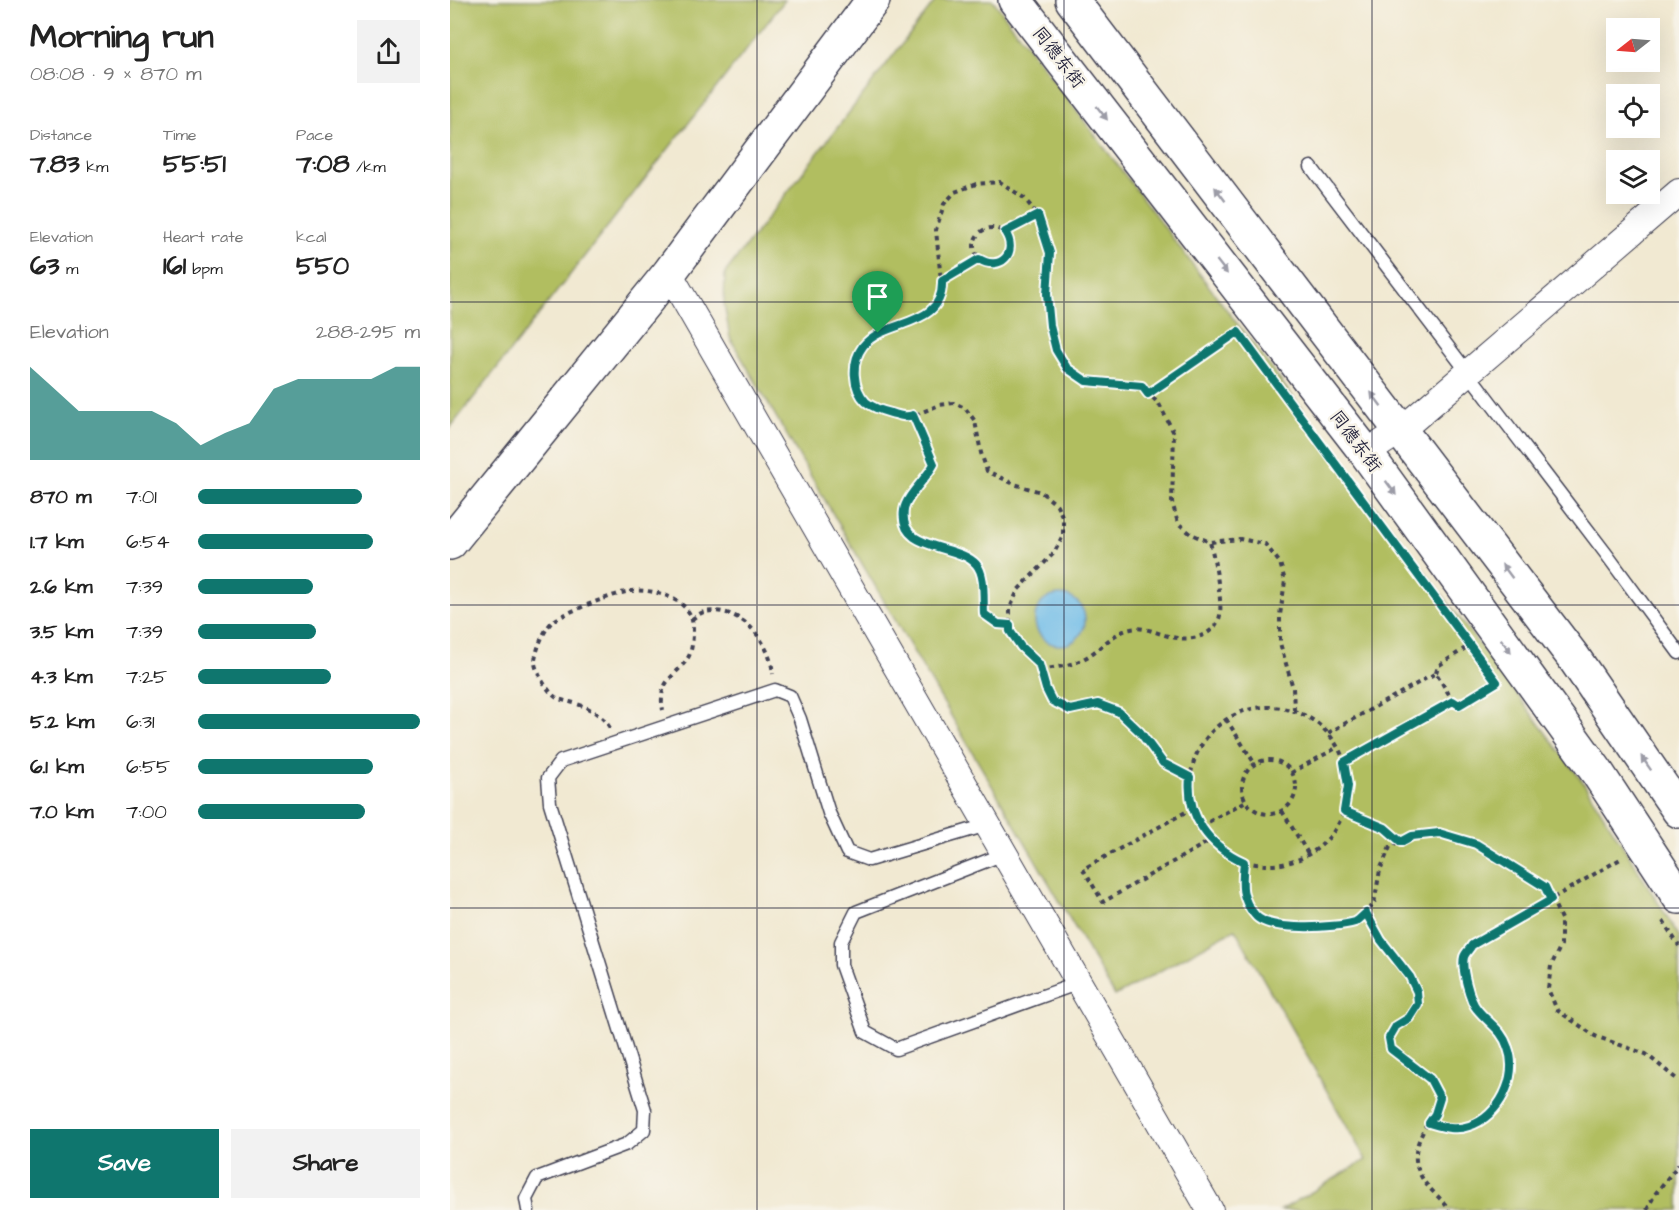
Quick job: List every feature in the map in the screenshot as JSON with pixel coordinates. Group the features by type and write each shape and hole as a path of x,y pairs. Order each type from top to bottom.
{"main road":[{"path":"450,543 669,273 873,0"},
{"name":"同德东街","path":"1015,0 1366,453 1597,772 1670,906"},
{"path":"1072,0 1574,658 1679,811"}],"street":[{"path":"1366,453 1400,430 1679,192"},
{"path":"669,273 1210,1210"}],"lane":[{"path":"1311,167 1679,653"},
{"path":"528,1210 526,1199 537,1178 627,1144 644,1130 645,1110 550,803 548,778 561,761 775,690 790,696 800,719 829,813 847,852 869,860 987,825"},
{"path":"1004,854 856,912 841,942 841,965 866,1032 896,1048 1079,983"}],"path":[{"path":"1190,777 1163,763 1140,732 1119,712 1098,704 1070,710 1052,701 1039,664 1021,647 1010,631 1010,608 1018,590 1054,553 1064,536 1063,518 1057,505 1041,492 1014,484 987,471 975,421 965,408 954,403 939,405 908,418 883,411 866,402 858,388 854,369 862,347 878,333 930,313 942,291 936,230 944,204 955,192 976,184 1000,182 1024,198 1038,215 1050,253 1047,294 1050,326 1056,350 1067,368 1086,381 1142,386 1159,404 1174,433 1172,502 1178,523 1191,534 1210,542 1240,539 1265,544 1280,563 1285,582 1280,615 1280,643 1293,688 1294,710"},
{"path":"1005,232 1038,215"},
{"path":"990,227 1005,232 1010,239 1011,248 1008,256 1002,262 994,264 979,259 974,252 973,244 976,236 982,230 990,227"},
{"path":"942,281 979,259"},
{"path":"1148,394 1238,332 1245,341"},
{"path":"913,415 934,464 929,475 911,495 904,509 906,526 916,538 931,546 960,554 976,564 982,576 984,614 998,624 1010,625"},
{"path":"1329,455 1364,503"},
{"path":"1041,670 1064,666 1085,658 1108,640 1131,629 1150,630 1173,637 1195,639 1212,629 1220,618 1215,564 1210,542"},
{"path":"618,742 608,724 588,707 556,698 539,676 534,663 540,643 552,622 574,610 632,591 664,594 683,605 692,619 693,635 689,655 665,682 661,699 666,726"},
{"path":"692,619 704,612 728,613 748,623 772,661 775,690"},
{"path":"1463,636 1476,655"},
{"path":"1328,733 1436,673 1438,666 1470,645"},
{"path":"1436,673 1453,701 1459,705 1497,682"},
{"path":"1490,673 1503,691"},
{"path":"1344,762 1453,701"},
{"path":"1261,706 1277,706 1294,710 1309,717 1328,733 1338,747 1344,762 1348,786 1344,811 1333,833 1309,855 1277,866 1260,866 1244,862 1229,855 1211,840 1201,826 1193,808 1190,777 1196,753 1216,727 1244,710 1261,706"},
{"path":"1226,719 1255,764"},
{"path":"1291,773 1338,747"},
{"path":"1274,761 1282,764 1291,773 1296,788 1294,797 1282,811 1264,814 1255,811 1246,801 1242,788 1243,778 1255,764 1274,761"},
{"path":"1201,826 1246,801"},
{"path":"1193,808 1083,869 1103,902 1211,840"},
{"path":"1282,811 1309,855"},
{"path":"1344,811 1385,828 1401,842"},
{"path":"1244,862 1241,888 1256,918 1277,927 1331,926 1358,921 1374,904 1380,870 1390,848 1412,836 1439,833 1476,844 1545,887 1561,919 1562,945 1551,966 1548,989 1557,1010 1595,1036 1646,1054 1679,1081"},
{"path":"1429,1123 1448,1129 1470,1126 1492,1113 1508,1088 1512,1066 1509,1049 1498,1029 1476,1008 1466,980 1464,957 1472,945 1624,857 1617,848"},
{"path":"1670,906 1679,946"},
{"path":"1366,913 1381,940 1410,977 1417,992 1418,1004 1409,1018 1396,1026 1389,1038 1391,1049 1430,1079 1440,1098 1435,1114 1420,1135 1415,1149 1417,1165 1424,1182 1449,1210"},
{"path":"1647,1210 1655,1194 1679,1164"}],"green space":[{"path":"450,0 785,0 450,428"},
{"path":"936,0 993,0 1583,782 1679,936 1679,1210 1281,1210 1366,1160 1235,929 1115,996 730,338 724,303 725,273"}],"water":[{"path":"1055,595 1065,595 1078,602 1085,615 1085,625 1078,638 1065,645 1055,645 1046,641 1039,634 1035,625 1035,615 1039,606 1046,599"}],"route":[{"path":"1038,215 1050,253 1047,294 1050,326 1056,350 1067,368 1086,381 1142,386 1148,394 1238,332 1497,682 1459,705 1453,701 1344,762 1348,786 1344,811 1385,828 1401,842 1412,836 1439,833 1476,844 1545,887 1551,900 1472,945 1464,957 1466,980 1476,1008 1498,1029 1509,1049 1512,1066 1508,1088 1492,1113 1470,1126 1448,1129 1429,1123 1435,1114 1440,1098 1430,1079 1391,1049 1389,1038 1396,1026 1409,1018 1418,1004 1417,992 1410,977 1381,940 1366,913 1358,921 1331,926 1277,927 1256,918 1241,888 1244,862 1229,855 1205,833 1196,818 1191,802 1190,777 1163,763 1140,732 1119,712 1098,704 1070,710 1052,701 1039,664 1021,647 1010,631 1010,625 998,624 984,614 982,576 976,564 960,554 931,546 916,538 906,526 904,509 911,495 929,475 934,464 913,415 908,418 883,411 866,402 858,388 854,369 862,347 878,333 930,313 942,291 942,281 979,259 986,263 1002,262 1008,256 1011,248 1010,239 1005,232 1038,215"}]}
